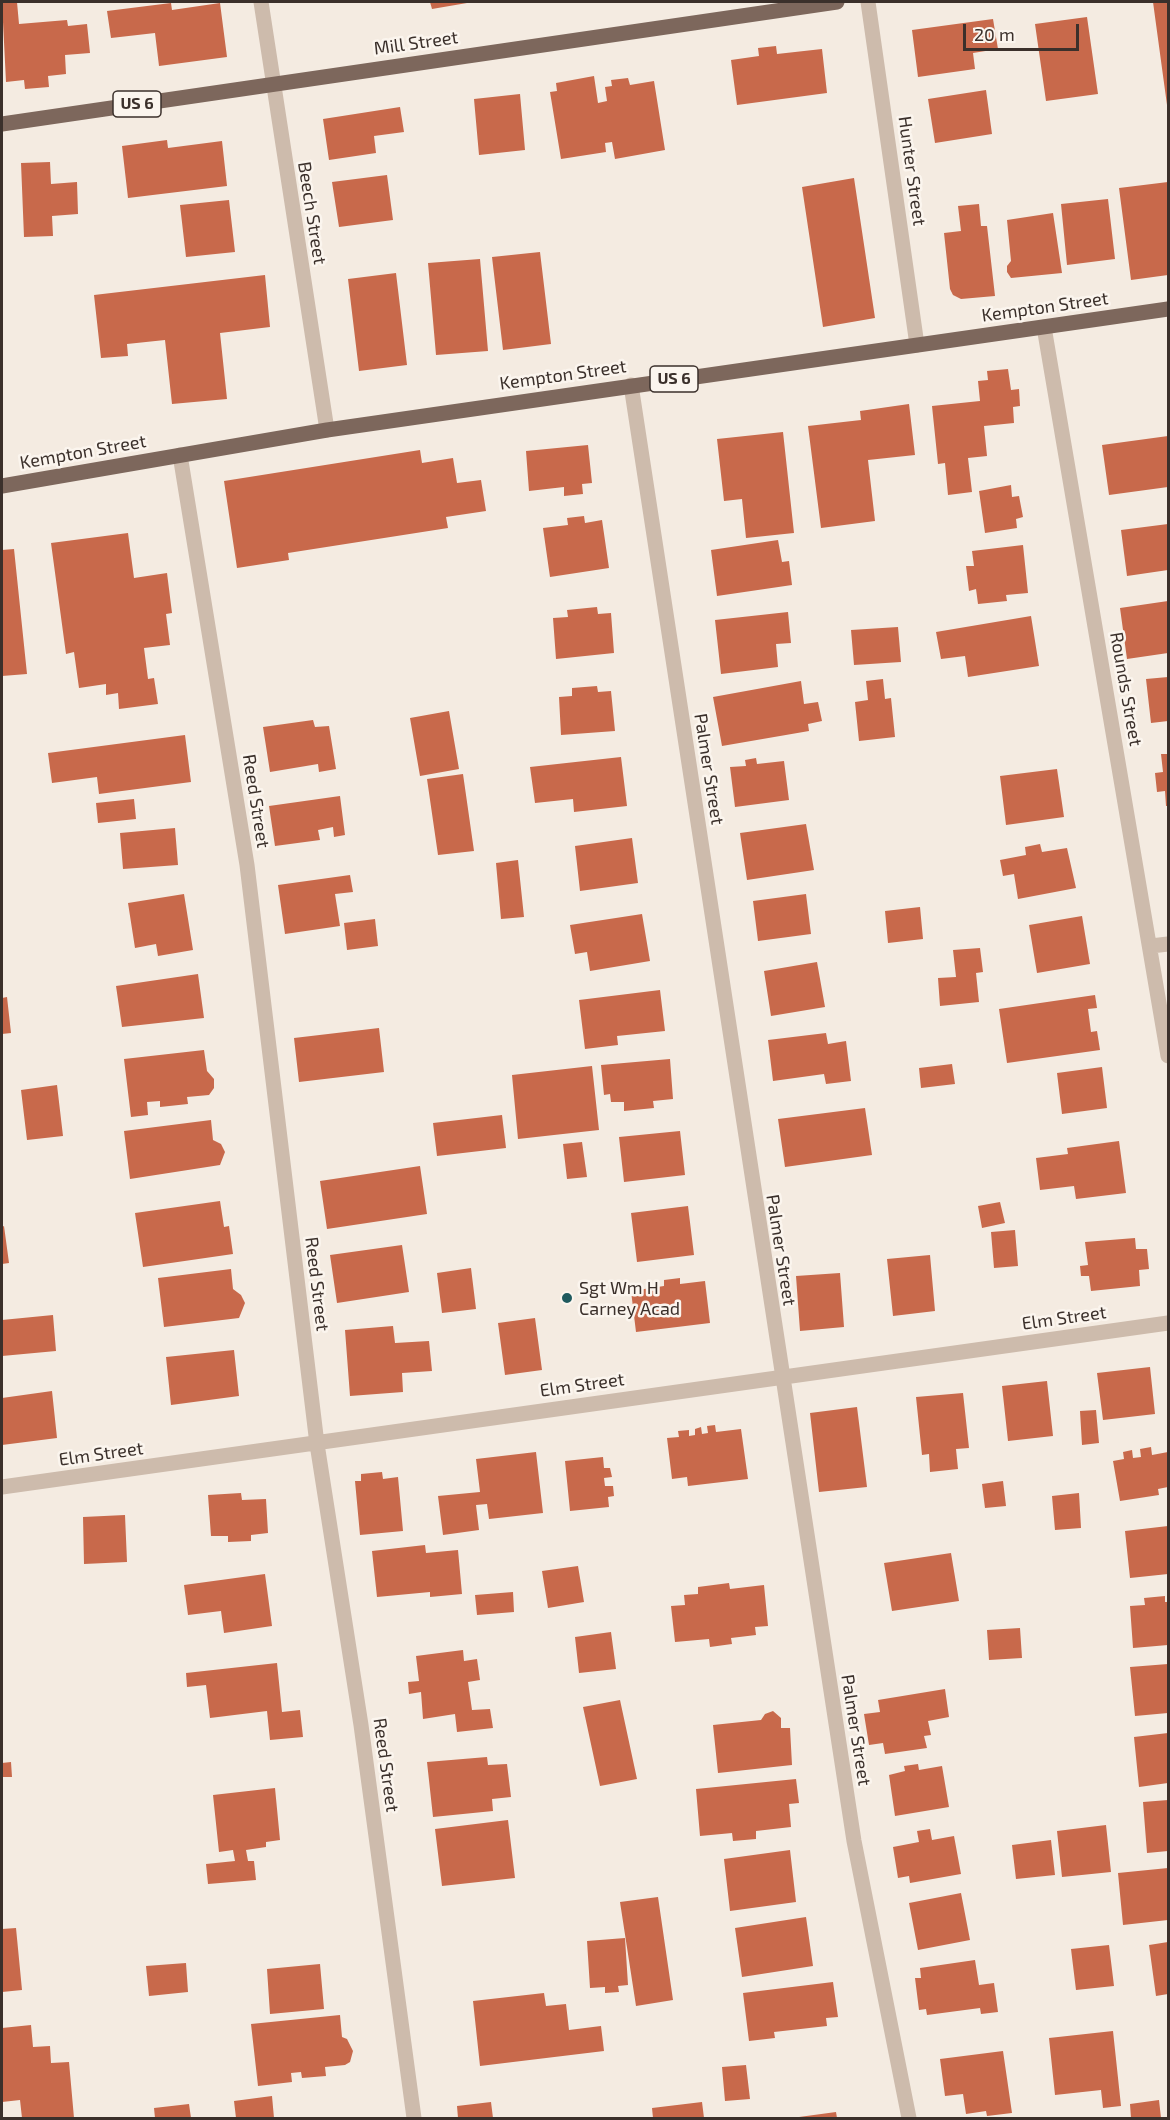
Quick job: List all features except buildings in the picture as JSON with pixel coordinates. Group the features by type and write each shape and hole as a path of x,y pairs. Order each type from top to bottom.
{"main road":[{"name":"Mill Street","path":"2,124 837,2"},
{"name":"Kempton Street","path":"2,486 327,429 1168,309"}],"street":[{"name":"Beech Street","path":"261,2 272,85 327,429"},
{"name":"Hunter Street","path":"868,2 917,345"},
{"name":"Rounds Street","path":"1044,327 1168,1056"},
{"name":"Palmer Street","path":"631,385 854,1841 909,2118"},
{"name":"Reed Street","path":"180,455 247,866 317,1444 361,1725 414,2118"},
{"path":"1151,946 1168,944"},
{"name":"Elm Street","path":"2,1487 1168,1323"}],"place":[{"name":"Sgt Wm H Carney Acad","path":"567,1298"}]}
